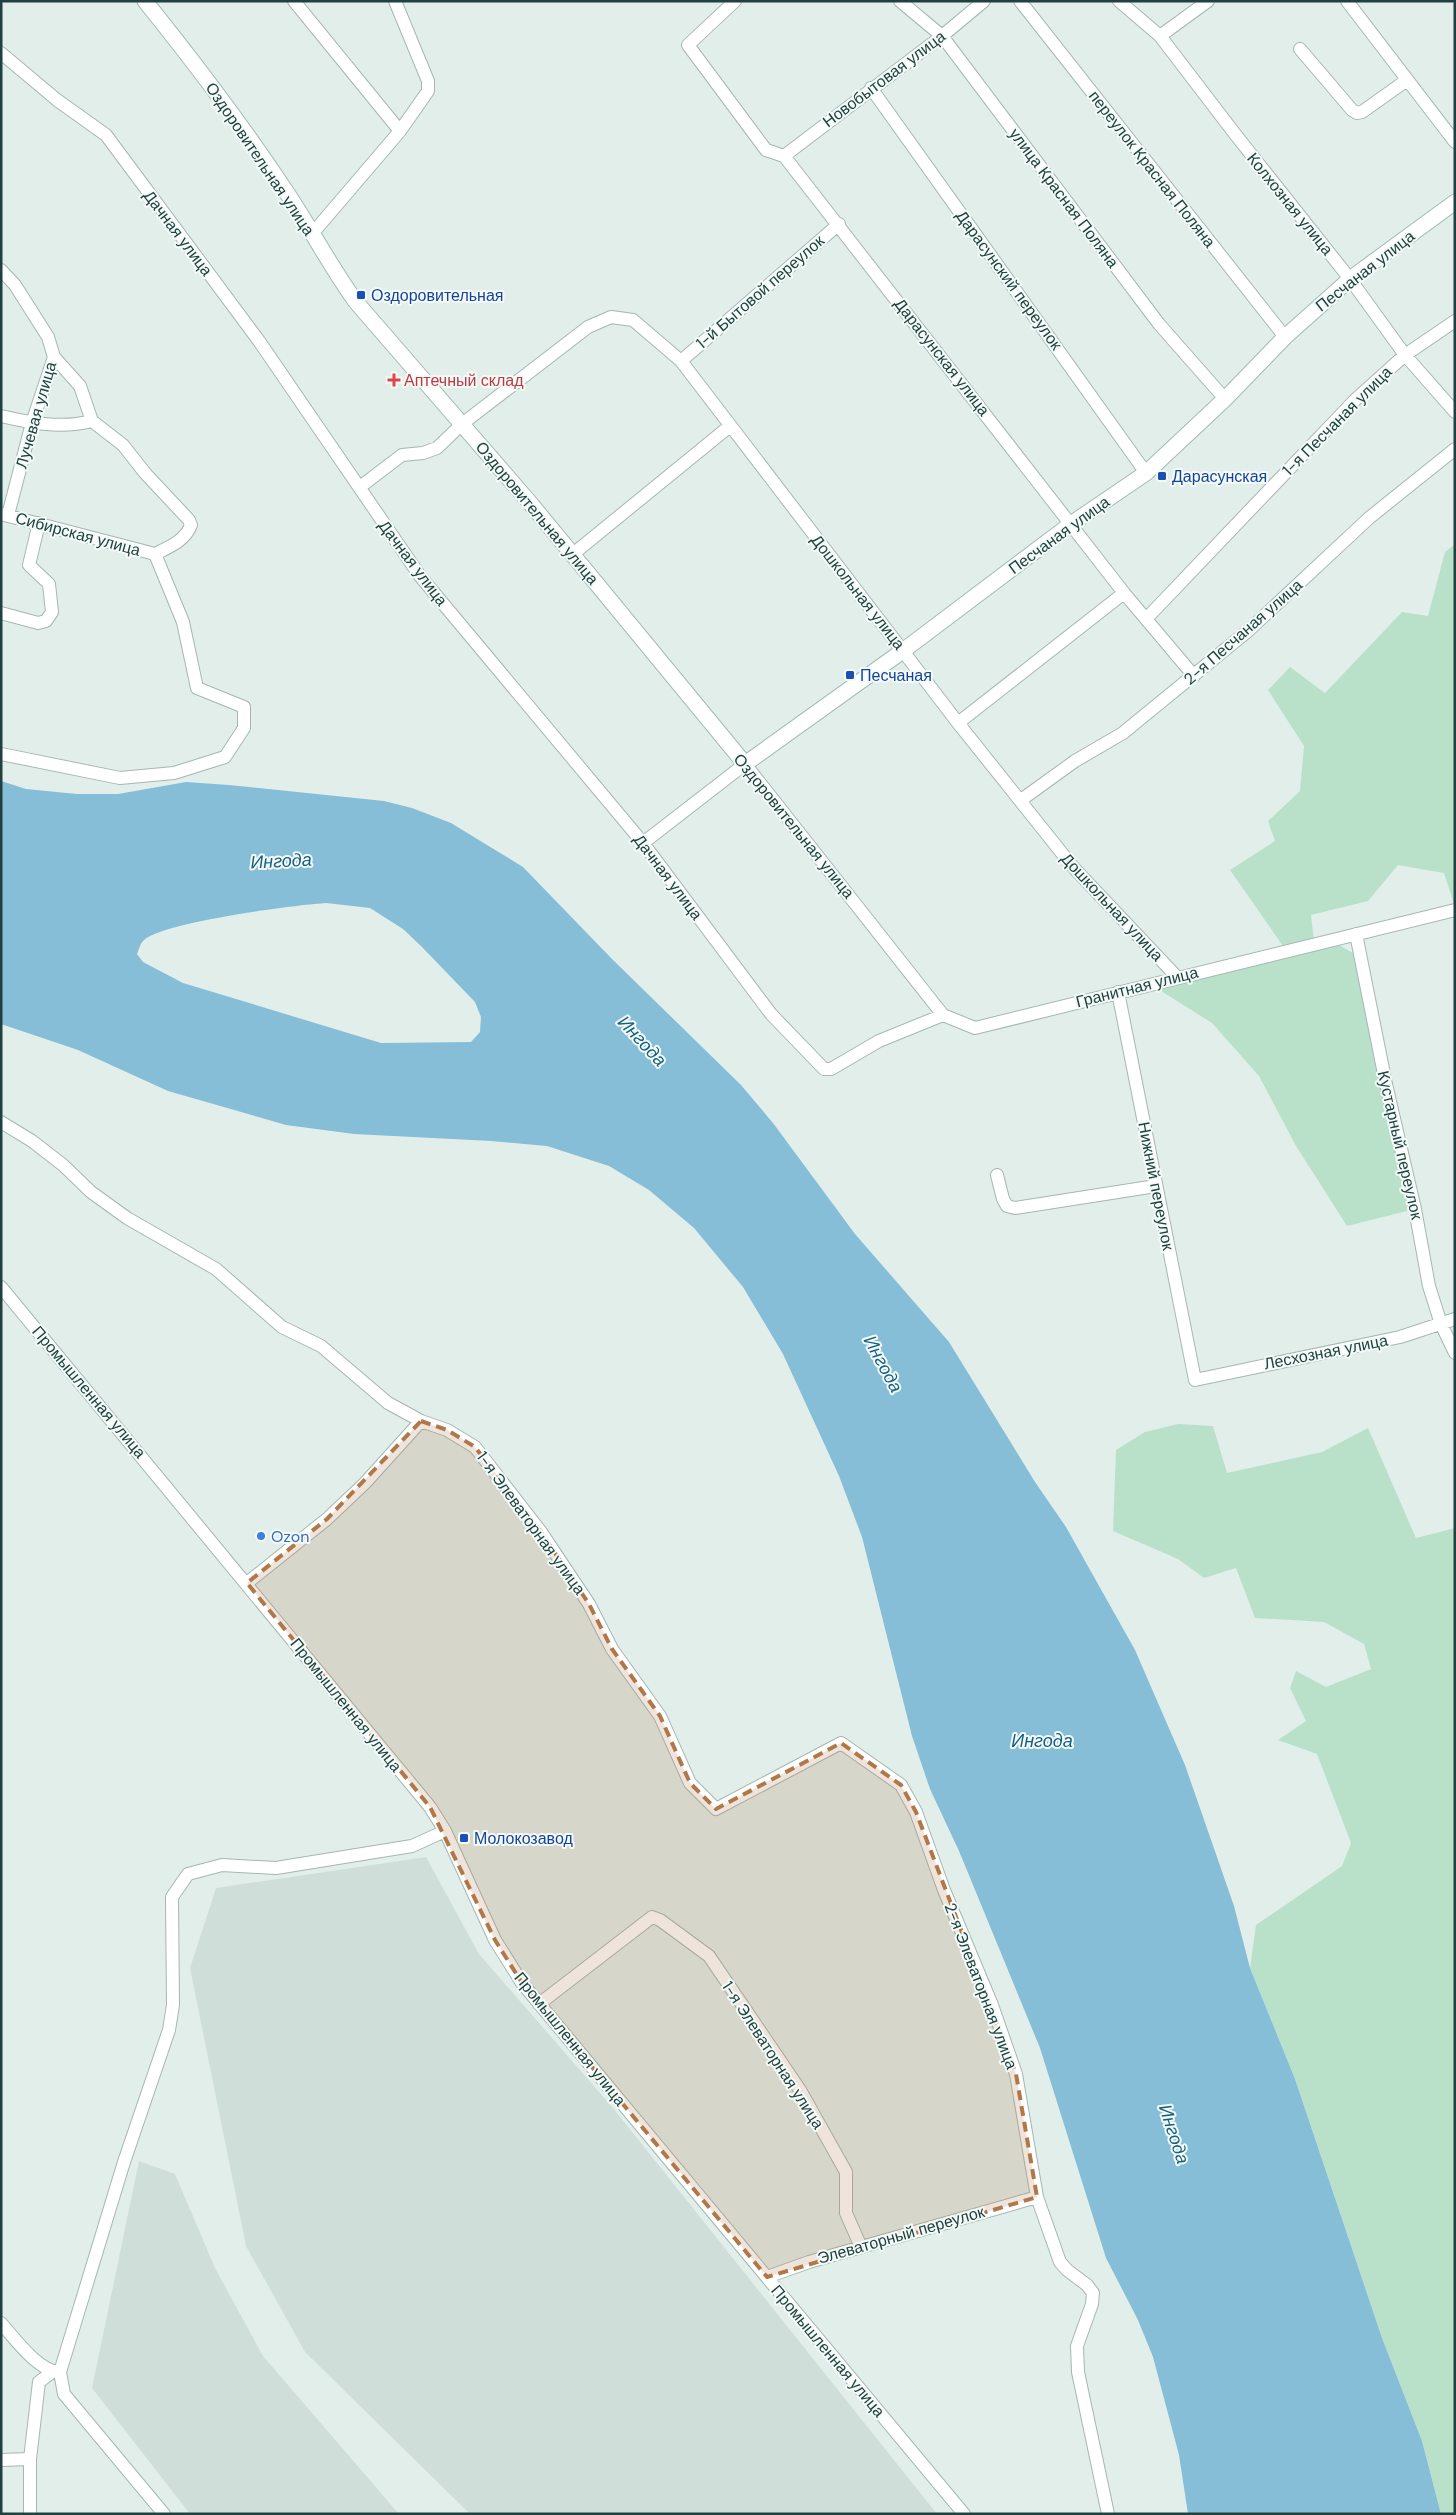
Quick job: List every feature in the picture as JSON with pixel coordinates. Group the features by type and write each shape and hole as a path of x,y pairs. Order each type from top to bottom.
{"street":[{"name":"Оздоровительная улица","path":"145,1 256,148 312,234 330,267 356,302 573,554 746,764 943,1015"},
{"path":"294,1 400,131"},
{"path":"312,234 400,131 428,91 428,81 395,1"},
{"name":"Дарасунская улица","path":"735,1 688,44 766,150 784,156 839,224 1124,593 1194,676"},
{"name":"улица Красная Поляна","path":"900,1 942,36 1159,324 1225,399"},
{"name":"Новобытовая улица","path":"784,156 871,88 942,36 984,1"},
{"name":"переулок Красная Поляна","path":"1020,1 1285,337"},
{"name":"Колхозная улица","path":"1119,1 1160,36 1350,279 1405,355 1455,412"},
{"path":"1160,36 1208,1"},
{"path":"1347,1 1455,142"},
{"path":"1300,49 1352,110 1357,113 1362,112 1407,80"},
{"name":"Дачная улица","path":"1,53 57,100 106,135 259,341 420,576 643,843 771,1014 819,1065 824,1069 830,1069 879,1041 943,1015"},
{"name":"Дарасунский переулок","path":"871,88 1146,472"},
{"name":"Песчаная улица","path":"643,843 746,764 904,650 1071,524 1146,472 1225,399 1285,337 1350,279 1455,202"},
{"name":"1-й Бытовой переулок","path":"681,361 839,224"},
{"name":"Лучевая улица","path":"3,274 15,285 48,337 54,357 4,514"},
{"name":"Дошкольная улица","path":"360,487 402,455 437,448 462,424 588,327 611,317 634,320 681,361 958,723 1021,800 1072,867 1177,978"},
{"name":"1-я Песчаная улица","path":"1146,619 1355,400 1405,355 1455,321"},
{"path":"1,754 120,778 174,773 225,757 244,728 244,708 197,688 183,622 155,554 180,541 189,530 191,525 189,520 145,473 123,445 92,421 80,386 54,357"},
{"path":"1,416 32,423 76,426 92,421"},
{"path":"573,554 730,426"},
{"name":"2-я Песчаная улица","path":"1021,800 1075,761 1123,733 1194,676 1249,630 1369,518 1455,449"},
{"name":"Сибирская улица","path":"4,514 155,554"},
{"path":"1,613 38,623 46,621 52,612 49,584 29,565 39,523"},
{"path":"958,723 1124,593"},
{"name":"Гранитная улица","path":"943,1015 975,1028 1455,910"},
{"name":"Кустарный переулок","path":"1356,934 1386,1084 1415,1209 1429,1286 1441,1324 1455,1353"},
{"name":"Нижний переулок","path":"1118,992 1194,1380"},
{"name":"1-я Элеваторная улица","path":"1,1122 32,1141 63,1165 92,1192 127,1218 216,1269 282,1327 321,1346 388,1403 420,1421 447,1430 475,1447 541,1532 589,1604 612,1650 660,1716 690,1782 716,1809 841,1743"},
{"path":"997,1175 1003,1199 1007,1206 1015,1208 1156,1186"},
{"name":"Промышленная улица","path":"1,1287 430,1807 445,1831 495,1940 522,1984 964,2514"},
{"name":"Лесхозная улица","path":"1194,1380 1400,1337 1455,1319"},
{"path":"247,1583 327,1519 365,1483 420,1421"},
{"name":"2-я Элеваторная улица","path":"841,1743 901,1785 916,1812 944,1890 992,2005 1016,2074 1037,2197 1060,2262 1067,2270 1087,2285 1093,2293 1092,2304 1077,2346 1078,2372 1108,2514"},
{"path":"30,2514 30,2459 40,2382 56,2372 169,2030 173,2005 172,1897 188,1874 222,1865 276,1868 412,1846 445,1831"},
{"name":"1-я Элеваторная улица","path":"539,2004 652,1917 660,1920 708,1956 800,2090 846,2172 846,2213 861,2247"},
{"name":"Элеваторный переулок","path":"767,2277 809,2262 1037,2197"},
{"path":"1,2323 30,2356 56,2372 64,2394 164,2514"},
{"path":"1,2460 30,2459"}],"highlighted area":[{"path":"421,1421 447,1430 475,1447 541,1532 589,1604 612,1649 660,1716 690,1783 716,1809 841,1743 901,1785 916,1812 1016,2074 1037,2197 767,2277 522,1983 495,1940 430,1807 247,1583 327,1519"}],"shaded area":[{"path":"426,1857 479,1954 613,2108 937,2514 470,2514 305,2352 246,2246 190,1968 216,1888"},
{"path":"139,2161 175,2174 215,2268 263,2356 399,2514 190,2514 92,2388"}],"green space":[{"path":"1455,544 1455,907 1444,873 1398,865 1368,901 1311,915 1314,941 1285,949 1230,870 1275,841 1268,821 1300,791 1304,746 1268,690 1290,667 1325,693 1402,612 1428,616 1445,552"},
{"path":"1330,940 1360,957 1415,1209 1347,1226 1296,1146 1259,1076 1212,1023 1150,984"},
{"path":"1178,1424 1213,1426 1227,1473 1322,1452 1368,1428 1416,1538 1455,1528 1455,2514 1441,2514 1422,2441 1382,2338 1295,2079 1250,1968 1256,1925 1342,1866 1351,1843 1317,1754 1278,1740 1306,1721 1290,1688 1296,1671 1326,1687 1371,1669 1364,1644 1324,1622 1255,1618 1236,1568 1204,1578 1178,1559 1113,1531 1116,1450 1145,1432"}],"water":[{"name":"Ингода","path":"1,781 26,789 77,794 118,794 186,782 229,785 384,801 412,808 451,823 523,867 612,959 741,1085 773,1123 855,1234 949,1342 1035,1482 1066,1527 1135,1650 1185,1765 1234,1906 1250,1968 1295,2079 1382,2338 1422,2441 1441,2514 1188,2514 1179,2455 1153,2357 1138,2320 1106,2258 1040,2048 959,1851 930,1789 912,1736 862,1537 839,1476 783,1354 743,1287 694,1228 649,1190 609,1166 547,1146 491,1141 354,1134 286,1125 168,1091 78,1050 1,1024","holes":["326,903 370,908 403,929 475,1002 481,1017 480,1032 471,1042 381,1043 183,983 143,962 137,954 144,940 156,933 202,921 287,907"]}],"place":[{"name":"Оздоровительная","path":"361,295"},
{"name":"Аптечный склад","path":"394,380"},
{"name":"Дарасунская","path":"1162,476"},
{"name":"Песчаная","path":"850,675"},
{"name":"Ozon","path":"261,1536"},
{"name":"Молокозавод","path":"464,1838"}]}
